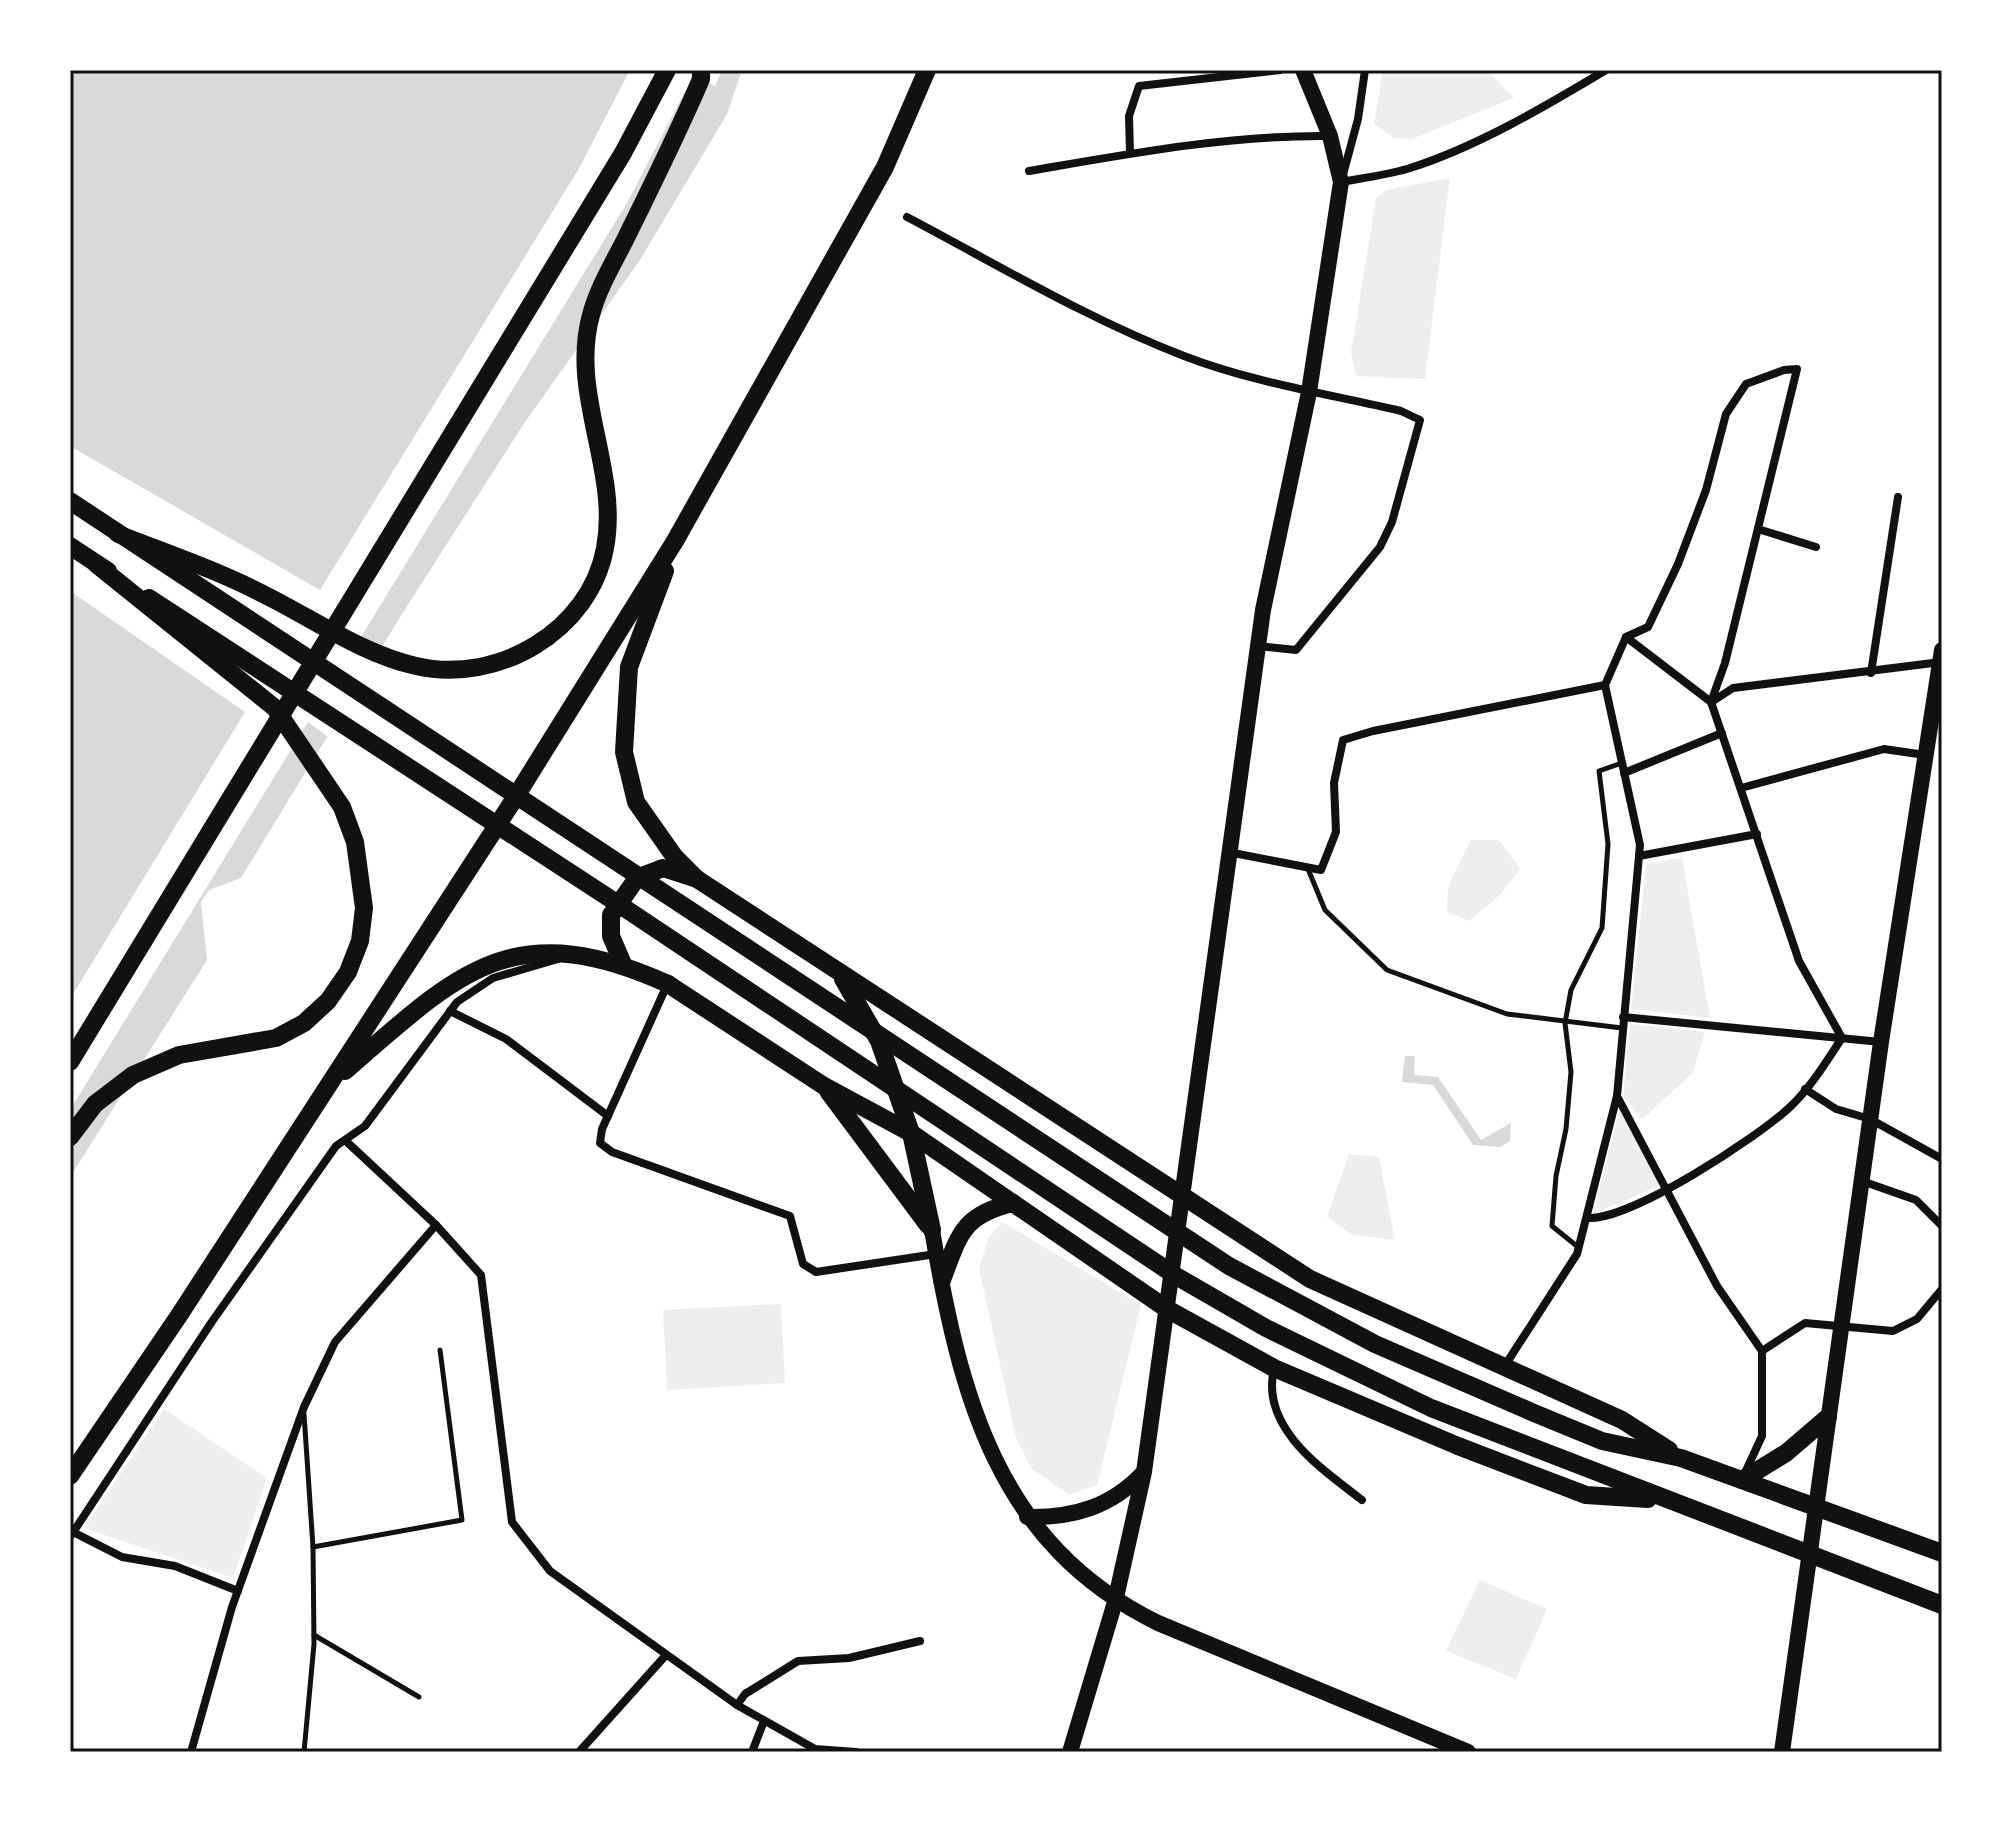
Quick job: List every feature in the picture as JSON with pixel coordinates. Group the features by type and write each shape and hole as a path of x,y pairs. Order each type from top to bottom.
{"main road":[{"path":"70,1062 623,153 667,70"},
{"path":"118,534 259,591 380,655 417,667 448,670 482,666 516,656 563,625 592,588 605,550 609,513 587,384 591,315 670,152 701,79 701,70"},
{"path":"70,1476 513,801 675,541 885,167 927,70"},
{"path":"1070,1752 1115,1602 1144,1472 1227,852 1258,646 1309,392 1341,182 1330,136 1303,70"},
{"path":"70,501 647,880 1176,1234 1375,1344 1534,1413 1602,1441 1681,1458 1942,1553"},
{"path":"675,541 629,667 624,752 636,802 674,856 697,879 1181,1198 1310,1279 1622,1420 1681,1458"},
{"path":"70,546 642,920 1176,1276 1360,1376 1521,1444 1942,1605"},
{"path":"70,1137 95,1104 133,1075 179,1055 276,1038 304,1023 328,1001 348,972 360,941 364,908 355,842 342,807 275,708 96,564"},
{"path":"1782,1752 1881,1042 1941,658"},
{"path":"623,964 611,936 611,915 637,878 663,868 697,879"},
{"path":"328,1086 422,1005 462,978 500,960 536,952 572,953 623,964 668,984 824,1086 911,1133 1167,1309 1274,1368 1458,1446 1586,1495 1667,1501"},
{"path":"839,973 879,1041 911,1133 972,1408 1000,1472 1027,1517 1115,1602 1468,1752"},
{"path":"824,1086 932,1230"},
{"path":"942,1280 958,1237 970,1221 982,1212 1013,1203"},
{"path":"1742,1480 1786,1453 1828,1417"},
{"path":"1027,1517 1051,1517 1089,1510 1113,1500 1144,1472"}],"street":[{"path":"1130,153 1129,116 1139,86 1280,70"},
{"path":"1365,70 1358,119 1341,182 1406,169 1439,156 1551,104 1606,70"},
{"path":"1029,171 1130,153 1278,135 1330,136"},
{"path":"907,217 1081,308 1184,356 1309,392 1401,411 1420,420 1392,522 1380,547 1296,650 1258,646"},
{"path":"1503,1367 1579,1248 1617,1096 1640,845 1605,685 1626,637 1648,627 1678,564 1706,490 1726,414 1746,384 1784,370 1797,369 1725,663 1711,702"},
{"path":"1871,673 1898,497"},
{"path":"1758,529 1816,547"},
{"path":"1626,637 1711,702 1799,961 1842,1038"},
{"path":"1711,702 1733,688 1871,673 1941,658"},
{"path":"1227,852 1321,870 1336,832 1334,783 1343,740 1373,731 1605,685"},
{"path":"1623,768 1722,733"},
{"path":"1741,788 1884,749 1925,755"},
{"path":"1639,856 1757,834"},
{"path":"238,1591 175,1566 122,1557 71,1534 211,1323 336,1146 347,1142 365,1126 457,1002 493,978 516,969 542,966 572,953"},
{"path":"668,984 608,1116 600,1143 612,1152 790,1216 803,1264 816,1272 936,1254"},
{"path":"450,1011 506,1039 608,1116"},
{"path":"1623,1017 1881,1042"},
{"path":"1587,1218 1598,1219 1730,1154 1790,1107 1842,1038"},
{"path":"1805,1089 1836,1109 1870,1119 1942,1159"},
{"path":"1617,1096 1717,1286 1762,1351 1762,1436 1742,1480"},
{"path":"347,1142 436,1225 481,1275 512,1522 550,1571 764,1721 815,1749 856,1752"},
{"path":"1862,1181 1916,1200 1942,1226"},
{"path":"191,1752 238,1591 304,1407 335,1342 436,1225"},
{"path":"1762,1351 1805,1323 1893,1331 1917,1319 1942,1289"},
{"path":"1274,1368 1271,1384 1273,1402 1286,1429 1310,1460 1362,1500"},
{"path":"737,1705 745,1694 798,1661 849,1658 920,1641"},
{"path":"579,1752 666,1655"},
{"path":"752,1752 764,1721"}],"lane":[{"path":"1579,1248 1552,1226 1571,1072 1565,1023 1571,990 1602,928 1608,844 1599,771 1623,768"},
{"path":"1308,867 1325,910 1387,970 1507,1014 1622,1028"},
{"path":"313,1547 462,1520 440,1350"},
{"path":"304,1407 313,1547 314,1634 304,1752"},
{"path":"314,1634 419,1697"}],"shaded area":[{"path":"70,70 742,70 727,114 640,260 523,425 402,614 241,878 209,890 201,902 207,960 70,1177"},
{"path":"1383,70 1487,70 1514,98 1412,139 1394,138 1374,124"},
{"path":"1450,178 1425,379 1356,376 1351,353 1376,198 1386,190"},
{"path":"1471,840 1499,840 1520,869 1499,896 1469,921 1447,912 1448,887"},
{"path":"1682,858 1710,1018 1631,1009 1646,864"},
{"path":"1630,1024 1705,1032 1693,1072 1642,1120 1623,1096"},
{"path":"1405,1056 1415,1056 1414,1075 1438,1077 1481,1140 1511,1123 1510,1141 1500,1147 1473,1145 1433,1085 1402,1082"},
{"path":"1620,1107 1659,1186 1593,1214"},
{"path":"1349,1154 1379,1157 1395,1240 1353,1235 1327,1217"},
{"path":"1002,1222 1141,1305 1097,1485 1069,1495 1031,1468 1016,1438 979,1268 988,1239"},
{"path":"781,1304 785,1383 667,1390 663,1310"},
{"path":"164,1409 267,1478 233,1578 84,1528"},
{"path":"1480,1580 1547,1609 1516,1679 1446,1651"}],"pier":[{"path":"630,70 722,70 715,86 693,76 627,203 364,632 358,645 379,659 331,739 308,722 70,1110 70,999 245,712 70,591 70,446 320,590 578,170"}]}
